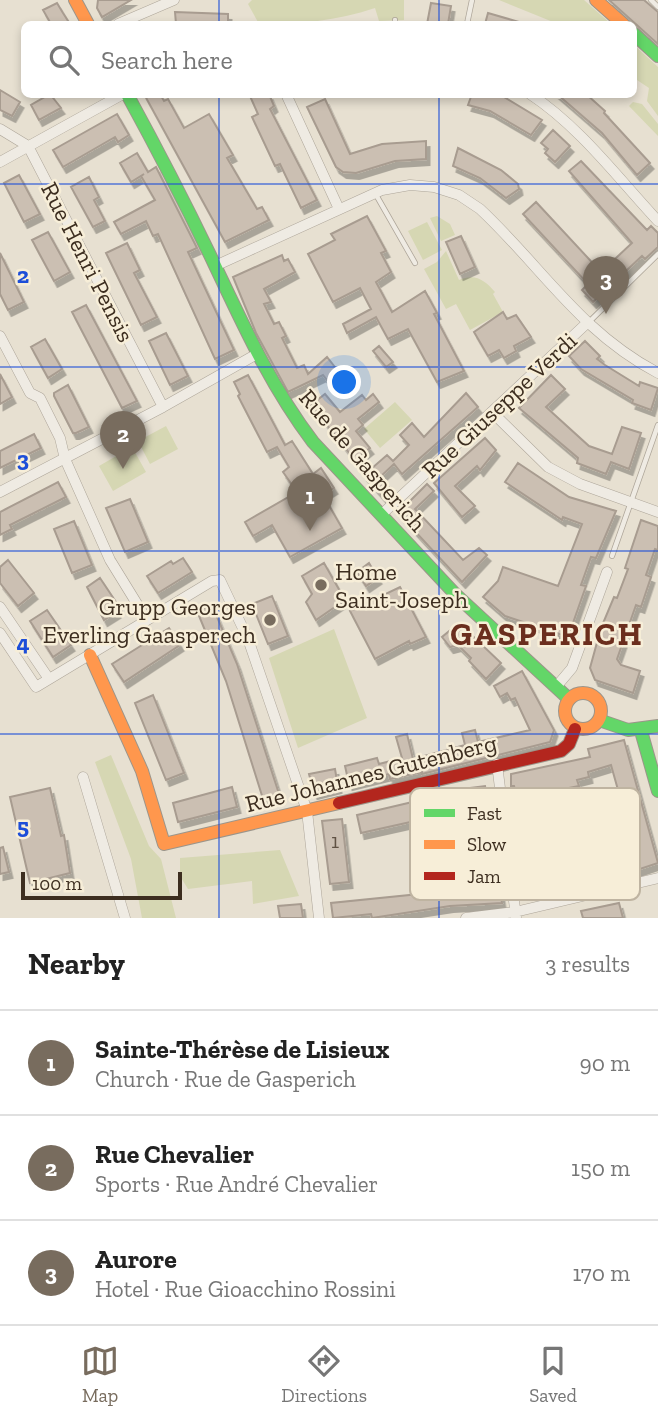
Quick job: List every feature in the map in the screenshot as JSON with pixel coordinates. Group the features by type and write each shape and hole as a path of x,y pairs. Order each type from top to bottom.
{"street":[{"path":"75,0 86,21"},
{"path":"125,21 174,0"},
{"path":"596,0 620,21"},
{"path":"637,36 658,54"},
{"path":"0,162 118,98"},
{"name":"Rue de Gasperich","path":"127,98 174,180 255,355 306,432 456,595 569,699"},
{"path":"292,98 339,209"},
{"path":"536,98 551,108 587,142 658,221"},
{"path":"0,130 28,146"},
{"name":"Rue Henri Pensis","path":"28,146 163,407"},
{"path":"215,266 375,192 410,185 433,187 459,195 480,209 498,225 587,323 612,346 658,373"},
{"name":"Rue Giuseppe Verdi","path":"381,515 587,323"},
{"path":"0,336 3,349 30,393 40,398 60,438 65,459 110,559 147,620"},
{"path":"0,492 163,407 255,355"},
{"path":"492,412 548,467 579,484 658,512"},
{"path":"556,687 572,668 607,572"},
{"path":"0,633 36,687 212,580 220,580 225,586 258,665 307,811 319,918"},
{"path":"0,607 47,680"},
{"path":"0,627 10,620"},
{"name":"Rue Johannes Gutenberg","path":"90,655 125,728 154,800 164,844 561,751 569,744 575,729"},
{"path":"580,693 593,696 601,707 599,720 592,727 575,729 566,718 569,699 580,693"},
{"path":"599,720 619,731 641,731 658,726"},
{"path":"641,731 658,790"},
{"path":"498,764 501,788"},
{"path":"83,777 125,918"},
{"path":"640,883 658,878"},
{"path":"466,918 516,915 574,900"}],"lane":[{"path":"468,21 472,0"},
{"path":"651,0 658,7"},
{"path":"375,192 415,263"},
{"path":"587,323 658,254"},
{"path":"612,556 658,425"}],"green space":[{"path":"252,0 404,0 404,20 379,21 375,8 318,21 257,21 248,4"},
{"path":"499,0 584,0 608,21 551,21"},
{"path":"637,48 658,67 658,116 647,101 649,88 637,80"},
{"path":"633,102 642,104 658,124 658,136 629,106"},
{"path":"437,216 450,224 455,235 441,241 430,218"},
{"path":"427,222 442,250 423,260 408,231"},
{"path":"446,251 459,280 470,277 483,281 495,292 493,294 503,312 470,330 456,304 446,309 424,269 437,262"},
{"path":"395,402 412,420 380,448 364,429"},
{"path":"166,426 178,449 150,464 138,441"},
{"path":"132,447 146,472 113,491 99,466"},
{"path":"334,629 367,718 298,748 269,658"},
{"path":"111,755 149,846 161,859 176,918 142,918 131,859 95,762"},
{"path":"280,850 299,896 253,904 252,881 188,889 180,876 180,858"}],"building":[{"path":"98,0 131,0 102,17 97,8"},
{"path":"609,0 644,0 658,12 658,44 637,25 637,21 632,21"},
{"path":"57,3 68,21 49,21 43,10"},
{"path":"431,3 451,6 448,21 428,21"},
{"path":"175,12 228,14 228,21 176,21"},
{"path":"488,13 516,21 486,21"},
{"path":"0,90 20,102 12,116 0,110"},
{"path":"43,98 53,98 61,108 39,120 31,105"},
{"path":"146,98 162,98 164,101 168,99 184,128 209,114 233,155 227,158 257,209 262,207 269,220 225,242"},
{"path":"251,98 271,98 274,106 270,109 317,200 301,208 280,164 275,166 252,117 258,114"},
{"path":"471,98 506,98 542,120 531,135 490,111 468,105"},
{"path":"562,98 590,98 650,163 637,175 602,133"},
{"path":"325,99 350,154 382,144 426,141 426,159 395,161 356,173 343,172 336,167 307,107"},
{"path":"117,114 129,135 118,142 115,137 63,167 53,150"},
{"path":"553,130 570,146 555,162 545,153 548,149 541,143"},
{"path":"458,148 501,170 518,184 519,189 506,198 480,178 453,166"},
{"path":"137,153 148,172 156,167 197,248 188,252 234,350 215,359 158,234 153,236 146,221 121,234 114,222 155,200 141,176 144,174 131,182 120,163"},
{"path":"581,161 647,230 651,226 658,233 658,247 645,259 642,256 593,302 582,290 588,284 523,214 536,202 601,272 632,243 569,171"},
{"path":"19,175 40,214 24,222 4,183"},
{"path":"89,177 99,197 94,200 105,221 93,227 71,187"},
{"path":"367,216 386,251 381,253 391,272 376,282 392,312 425,291 464,371 437,382 408,329 388,339 376,317 347,333 343,324 371,309 360,288 333,302 308,254 335,240 331,234"},
{"path":"48,232 70,272 54,281 32,240"},
{"path":"461,236 475,267 460,274 446,242"},
{"path":"127,243 140,270 134,273 157,317 141,325 106,253"},
{"path":"0,253 24,302 8,310 0,294"},
{"path":"282,255 284,261 288,259 295,272 264,289 271,302 264,304 274,324 279,322 286,336 282,338 297,368 304,365 308,374 327,357 338,371 327,380 323,375 288,392 256,333 233,277"},
{"path":"86,305 137,401 122,408 72,312"},
{"path":"503,312 507,319 516,315 531,337 514,346 516,351 504,358 499,350 488,356 474,332"},
{"path":"166,333 188,376 170,385 149,341"},
{"path":"45,339 62,369 48,378 31,347"},
{"path":"585,341 600,356 597,359 605,365 639,386 640,382 658,388 651,410 632,403 633,400 581,369 569,356"},
{"path":"379,346 393,362 386,367 373,351"},
{"path":"0,374 12,397 0,404"},
{"path":"248,375 285,445 292,441 313,474 321,468 334,488 323,495 342,528 290,557 272,525 253,536 245,522 297,492 283,472 289,467 277,447 267,452 238,396 240,394 234,382"},
{"path":"551,375 565,389 546,407 589,446 612,454 622,427 641,433 629,469 611,462 606,474 577,463 578,458 519,408"},
{"path":"68,385 89,427 76,433 73,433 54,396 54,393"},
{"path":"466,393 478,407 402,474 394,464 380,477 392,491 384,498 364,475 387,455 393,461 409,445 400,435 412,423 424,437"},
{"path":"325,394 340,412 362,395 366,400 373,394 379,402 358,419 363,425 356,431 370,448 355,460 311,405"},
{"path":"34,434 41,448 0,468 0,451"},
{"path":"485,438 496,450 480,470 477,466 455,486 475,506 462,517 434,483"},
{"path":"518,463 569,497 616,511 596,558 591,557 581,585 586,586 568,637 505,616 483,597 498,581 503,567 558,586 582,524 563,517 562,520 505,482"},
{"path":"58,482 66,497 10,525 12,529 0,535 0,512"},
{"path":"427,484 434,491 415,509 463,560 479,548 487,555 462,582 398,513"},
{"path":"130,499 148,542 125,552 106,508"},
{"path":"641,520 658,526 658,550 655,549 646,575 651,577 641,607 636,605 617,659 621,665 640,671 633,693 595,680 590,668 601,628 628,569 625,568"},
{"path":"74,521 92,565 72,573 54,529"},
{"path":"183,558 192,572 158,593 147,576 171,561 173,564"},
{"path":"8,560 34,593 18,606 0,583 0,567"},
{"name":"Home Saint-Joseph","path":"324,563 345,600 316,620 306,602 312,594 302,576"},
{"path":"369,563 378,578 366,586 357,572"},
{"path":"100,578 118,605 114,607 117,612 104,620 87,587"},
{"path":"400,587 426,637 410,644 409,641 375,659 350,611"},
{"name":"Grupp Georges Everling Gaasperech","path":"272,596 288,636 268,644 252,604"},
{"path":"212,605 237,664 280,797 264,802 226,681 197,611"},
{"path":"47,610 71,645 53,657 30,621"},
{"path":"459,623 501,663 486,679 458,645 450,647 442,637"},
{"path":"169,628 180,645 124,682 112,664"},
{"path":"522,671 554,730 550,742 422,774 390,779 389,774 349,784 345,766 377,758 379,764 402,758 396,737 407,734 413,759 465,745 462,733 475,730 478,742 530,730 515,698 511,700 507,693 500,697 494,686"},
{"path":"153,695 184,773 166,780 135,703"},
{"path":"624,740 637,788 617,788 611,765 588,772 589,777 577,780 579,786 511,786 511,774 590,757 588,749"},
{"path":"335,769 338,787 314,793 309,774"},
{"path":"232,787 237,807 178,822 173,803"},
{"path":"50,788 61,836 64,835 70,873 30,883 10,797"},
{"path":"640,798 658,863 640,869"},
{"path":"410,803 410,822 361,833 357,815"},
{"path":"342,819 349,882 330,884 322,821"},
{"path":"3,847 9,872 0,874 0,848"},
{"path":"410,895 410,900 502,900 502,903 450,906 372,918 371,914 333,918 331,903"},
{"path":"619,903 623,918 583,918 581,911"},
{"path":"301,904 303,918 280,918 278,906"}],"traffic: fast":[{"path":"637,37 658,56"},
{"path":"129,98 180,194 257,351 313,442 456,595 569,699"},
{"path":"599,720 628,730 658,726"},
{"path":"641,731 658,791"}],"traffic: slow":[{"path":"75,0 86,21"},
{"path":"596,0 620,21"},
{"path":"90,655 142,771 164,844 339,803"},
{"path":"583,693 596,698 601,711 596,724 583,729 570,724 565,711 570,698 583,693"}],"traffic: jam":[{"path":"339,803 561,751 569,744 575,729"}],"place":[{"name":"Aurore","path":"606,314"},
{"name":"Rue Chevalier","path":"123,469"},
{"name":"Sainte-Thérèse de Lisieux","path":"310,531"},
{"name":"Home Saint-Joseph","path":"321,585"},
{"name":"Grupp Georges Everling Gaasperech","path":"270,620"}],"district":[{"name":"GASPERICH","path":"547,634"}]}
